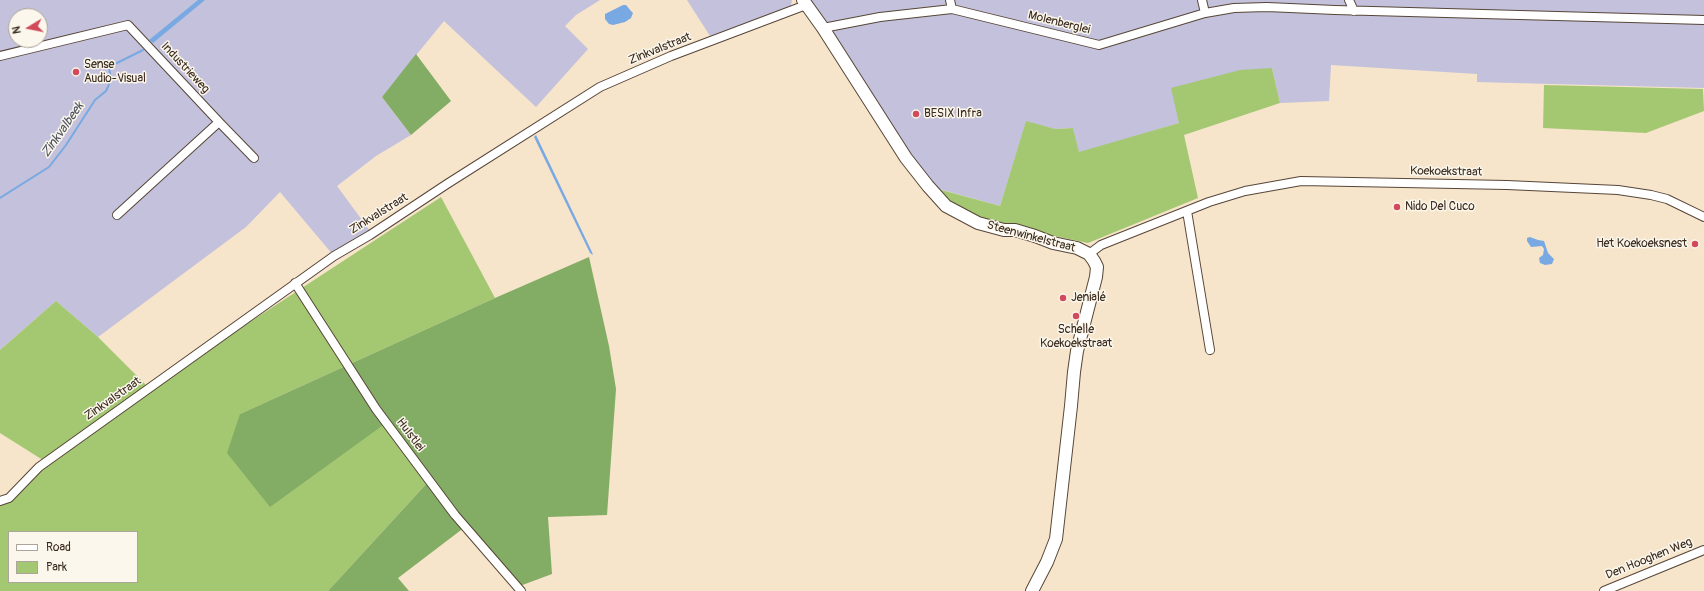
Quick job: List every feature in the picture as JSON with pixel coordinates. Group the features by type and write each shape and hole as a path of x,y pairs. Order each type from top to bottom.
{"street":[{"path":"950,0 952,9"},
{"path":"1202,0 1205,12"},
{"path":"1349,0 1354,11"},
{"name":"Steenwinkelstraat","path":"805,2 906,158 946,206 978,223 1004,230 1015,230 1035,236 1053,244 1077,248 1092,256 1097,267 1096,277 1077,351 1056,539 1047,562 1032,591"},
{"name":"Zinkvalstraat","path":"0,501 9,498 42,464 334,256 370,235 459,176 600,87 671,56 805,2"},
{"name":"Molenberglei","path":"823,28 880,16 952,9 1099,45 1205,12 1234,8 1267,7 1354,11 1704,20"},
{"name":"Industrieweg","path":"0,56 128,25 219,122"},
{"path":"117,215 219,122 254,158"},
{"name":"Koekoekstraat","path":"1089,254 1101,245 1209,202 1250,190 1301,181 1317,180 1622,190 1651,194 1667,199 1704,217"},
{"path":"1187,211 1210,350"},
{"name":"Hulstlei","path":"295,283 379,414 455,515 521,591"},
{"name":"Den Hooghen Weg","path":"1604,591 1704,550"}],"shaded area":[{"path":"0,0 600,0 576,15 565,26 588,49 536,107 444,21 382,97 411,135 376,156 337,186 373,235 334,256 280,192 246,227 98,337 56,301 0,350"},
{"path":"687,0 792,0 791,6 710,36"},
{"path":"810,0 1704,0 1704,88 1477,82 1477,74 1331,65 1329,101 1280,103 1272,68 1179,123 1079,153 1073,128 1055,129 1026,122 1000,206 928,186"}],"green space":[{"path":"416,54 451,101 411,135 382,97"},
{"path":"1272,68 1280,103 1184,135 1198,198 1088,243 979,218 960,208 934,188 1000,206 1026,121 1055,129 1073,128 1079,152 1179,123 1171,88 1240,70"},
{"path":"1544,85 1703,89 1704,111 1646,133 1543,128"},
{"path":"441,197 495,298 240,414 386,423 429,481 328,591 0,591 0,501 46,462 0,433 0,350 56,301 98,337 149,388"},
{"path":"589,257 609,346 616,389 607,515 548,517 552,574 517,587 465,527 398,578 409,591 328,591 429,481 386,423 270,507 227,453 240,414"}],"water":[{"path":"198,0 205,0 153,43 149,40"},
{"path":"626,5 633,13 631,18 625,22 613,25 609,24 605,19 605,14"},
{"path":"536,135 593,255 590,253 534,137"},
{"path":"1530,237 1544,241 1548,253 1554,259 1552,264 1545,265 1540,263 1539,258 1543,255 1544,249 1542,246 1531,247 1527,241 1527,238"}],"waterway":[{"name":"Zinkvalbeek","path":"0,198 49,167 66,145 95,100 106,91 111,80 109,67 143,50"}],"place":[{"name":"Sense Audio-Visual","path":"76,72"},
{"name":"BESIX Infra","path":"916,114"},
{"name":"Nido Del Cuco","path":"1397,207"},
{"name":"Het Koekoeksnest","path":"1695,244"},
{"name":"Jenialé","path":"1063,298"},
{"name":"Schelle Koekoekstraat","path":"1076,316"}]}
